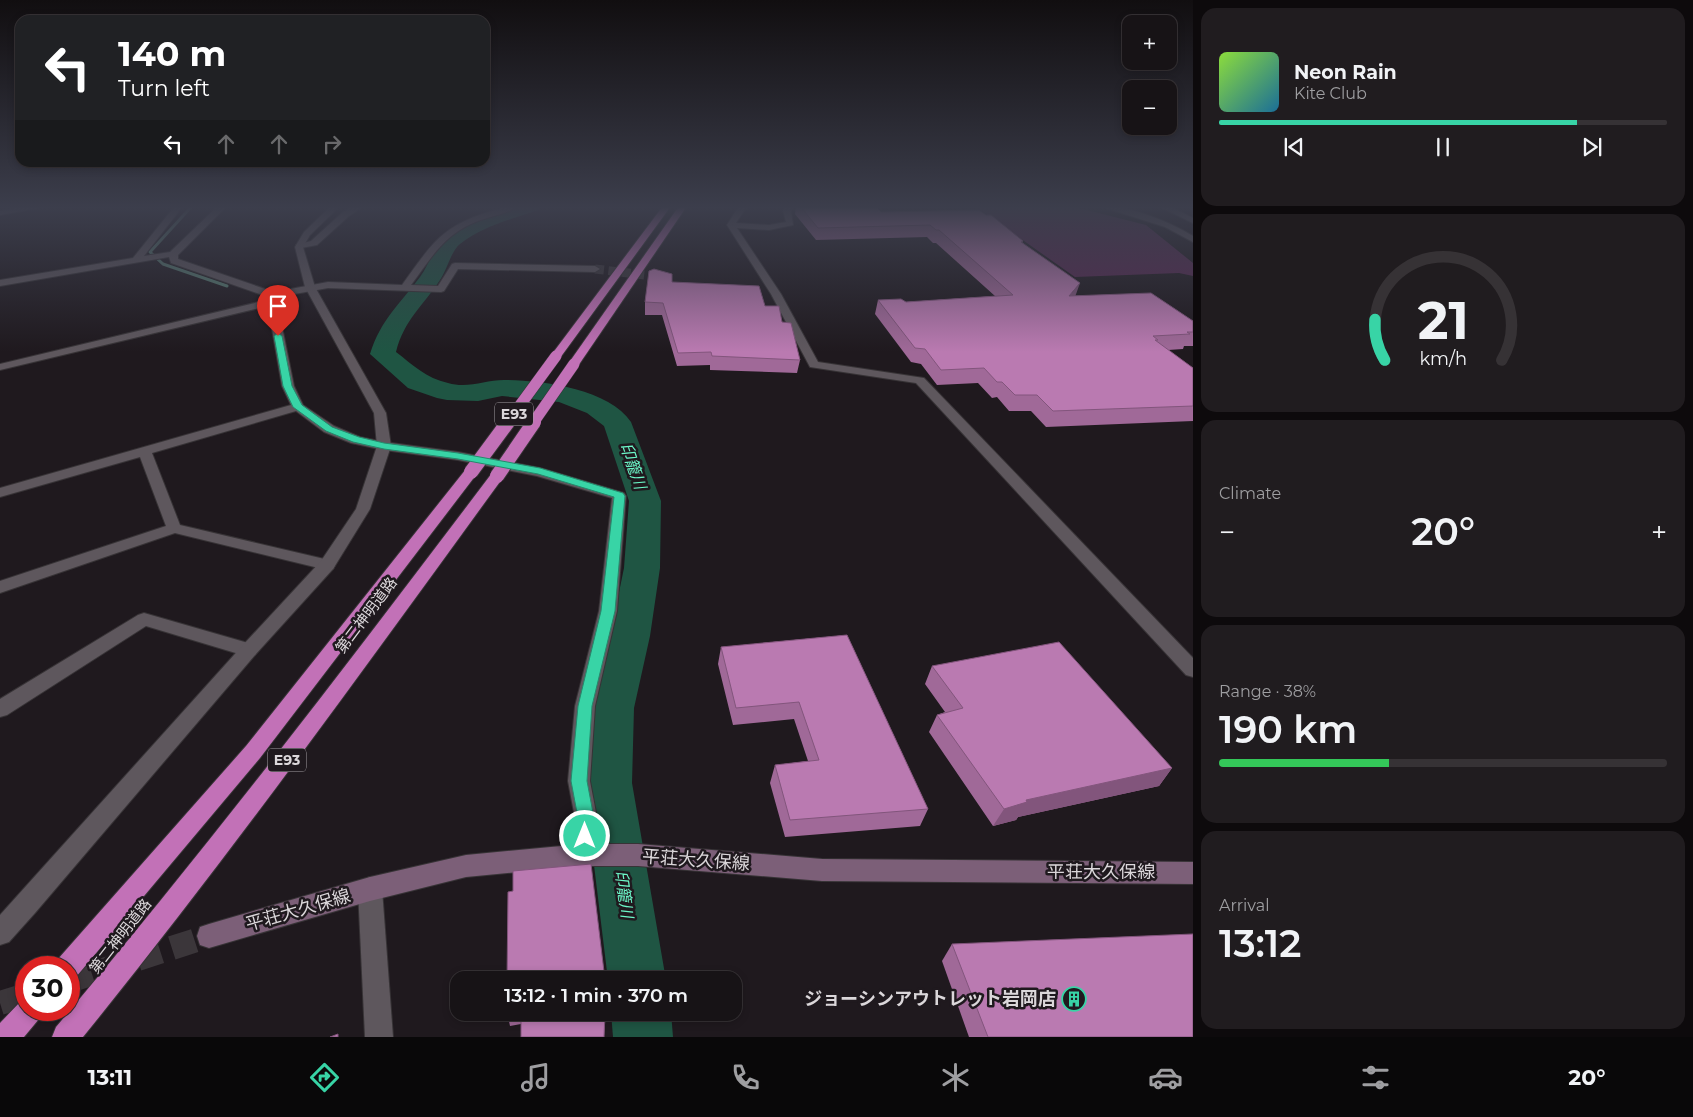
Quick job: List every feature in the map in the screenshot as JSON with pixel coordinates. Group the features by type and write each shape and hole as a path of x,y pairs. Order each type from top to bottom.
{"highway":[{"name":"第二神明道路","path":"77,956 253,752 471,472 631,254"},
{"name":"第二神明道路","path":"66,1037 115,979 281,768 497,476 650,254"},
{"path":"6,1037 20,1021"}],"main road":[{"name":"平荘大久保線","path":"210,936 370,889 466,866 591,855 638,855 822,870 1193,872"}],"street":[{"path":"136,260 140,254"},
{"path":"0,283 171,254"},
{"path":"173,254 174,261 272,298"},
{"path":"0,934 28,905 250,650 327,565 363,510 384,446 380,412 310,287 300,254"},
{"path":"406,286 430,254"},
{"path":"750,254 776,294 814,365 920,380 1193,670"},
{"path":"0,367 310,287 328,285 441,288 455,266 595,269"},
{"path":"759,293 776,294"},
{"path":"272,298 288,386 298,407 329,429 356,440 384,446 458,456 540,472 619,496 608,611 585,706 579,781 591,855"},
{"path":"0,493 298,407"},
{"path":"145,452 174,528"},
{"path":"0,587 174,528 327,565"},
{"path":"0,709 144,619 250,650"},
{"path":"370,889 379,1037"}],"shaded area":[{"path":"1043,254 1182,254 1193,263 1193,276 1179,273 1075,277"}],"building":[{"path":"967,254 1039,254 1080,283 1069,296 1151,293 1193,321 1193,332 1187,332 1190,334 1153,336 1158,340 1155,340 1193,368 1193,406 1053,411 1037,395 1015,395 1002,382 997,382 984,368 941,370 925,349 915,348 878,300 901,299 906,302 1013,295"},
{"path":"654,269 672,274 672,282 759,286 765,306 779,306 782,322 791,323 800,360 712,356 711,352 678,353 663,303 645,302 649,271"},
{"path":"847,635 928,809 790,820 775,765 819,760 799,702 736,708 721,647"},
{"path":"1059,642 1172,768 1026,800 1027,802 1004,809 937,715 963,708 932,666"},
{"path":"591,864 604,971 507,971 508,892 513,891 513,871"},
{"name":"ジョーシンアウトレット岩岡店","path":"1193,934 1193,1037 988,1037 952,944"},
{"path":"521,1021 605,1021 604,1037 521,1037"}],"waterway":[{"path":"153,254 163,264 227,286"},
{"name":"印籠川","path":"443,254 430,279 405,309 388,335 383,354 417,382 447,392 478,393 502,388 521,389 564,395 597,407 617,422 645,501 642,568 630,636 612,708 608,783 636,971"},
{"name":"印籠川","path":"642,1021 643,1037"}],"tunnel":[{"path":"595,269 653,276"},
{"path":"80,977 209,936"},
{"path":"0,1003 15,998"}],"place":[{"name":"ジョーシンアウトレット岩岡店","path":"1074,999"}],"route":[{"path":"278,336 288,386 298,407 329,429 356,440 384,446 458,456 540,472 619,496 608,611 585,706 579,781 586,818 585,836"}]}
